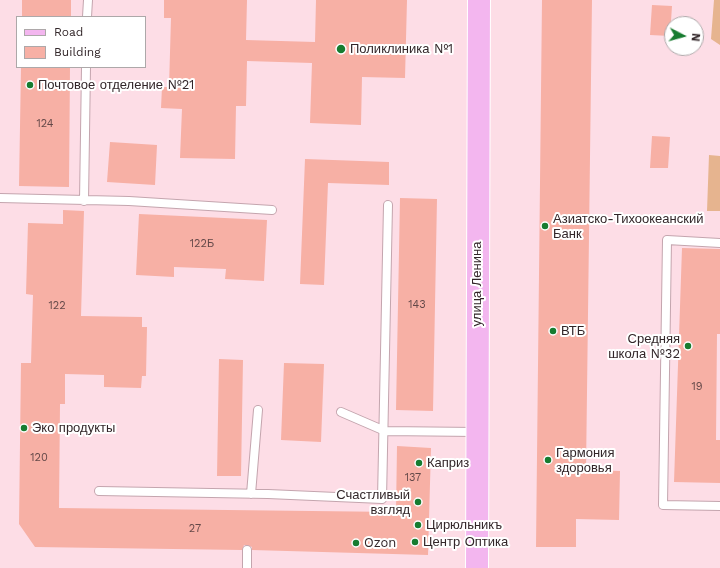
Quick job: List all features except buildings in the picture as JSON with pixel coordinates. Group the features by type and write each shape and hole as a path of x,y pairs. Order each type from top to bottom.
{"main road":[{"name":"улица Ленина","path":"476,568 479,0"}],"lane":[{"path":"87,16 88,0"},
{"path":"84,201 86,68"},
{"path":"0,198 129,201 272,210"},
{"path":"99,492 251,494 382,499 385,431 388,205"},
{"path":"720,243 667,240 663,506 720,506"},
{"path":"251,494 258,410"},
{"path":"341,412 385,431 476,432"},
{"path":"247,550 247,568"}],"shaded area":[{"path":"714,0 720,0 720,45 711,39"},
{"path":"709,155 720,156 720,211 707,211"}],"place":[{"name":"Поликлиника №1","path":"341,49"},
{"name":"Почтовое отделение №21","path":"30,85"},
{"name":"Азиатско-Тихоокеанский Банк","path":"545,226"},
{"name":"ВТБ","path":"553,331"},
{"name":"Средняя школа №32","path":"688,346"},
{"name":"Эко продукты","path":"24,428"},
{"name":"Гармония здоровья","path":"548,460"},
{"name":"Каприз","path":"419,463"},
{"name":"Счастливый взгляд","path":"418,502"},
{"name":"Цирюльникъ","path":"418,525"},
{"name":"Центр Оптика","path":"415,542"},
{"name":"Ozon","path":"356,543"}]}
